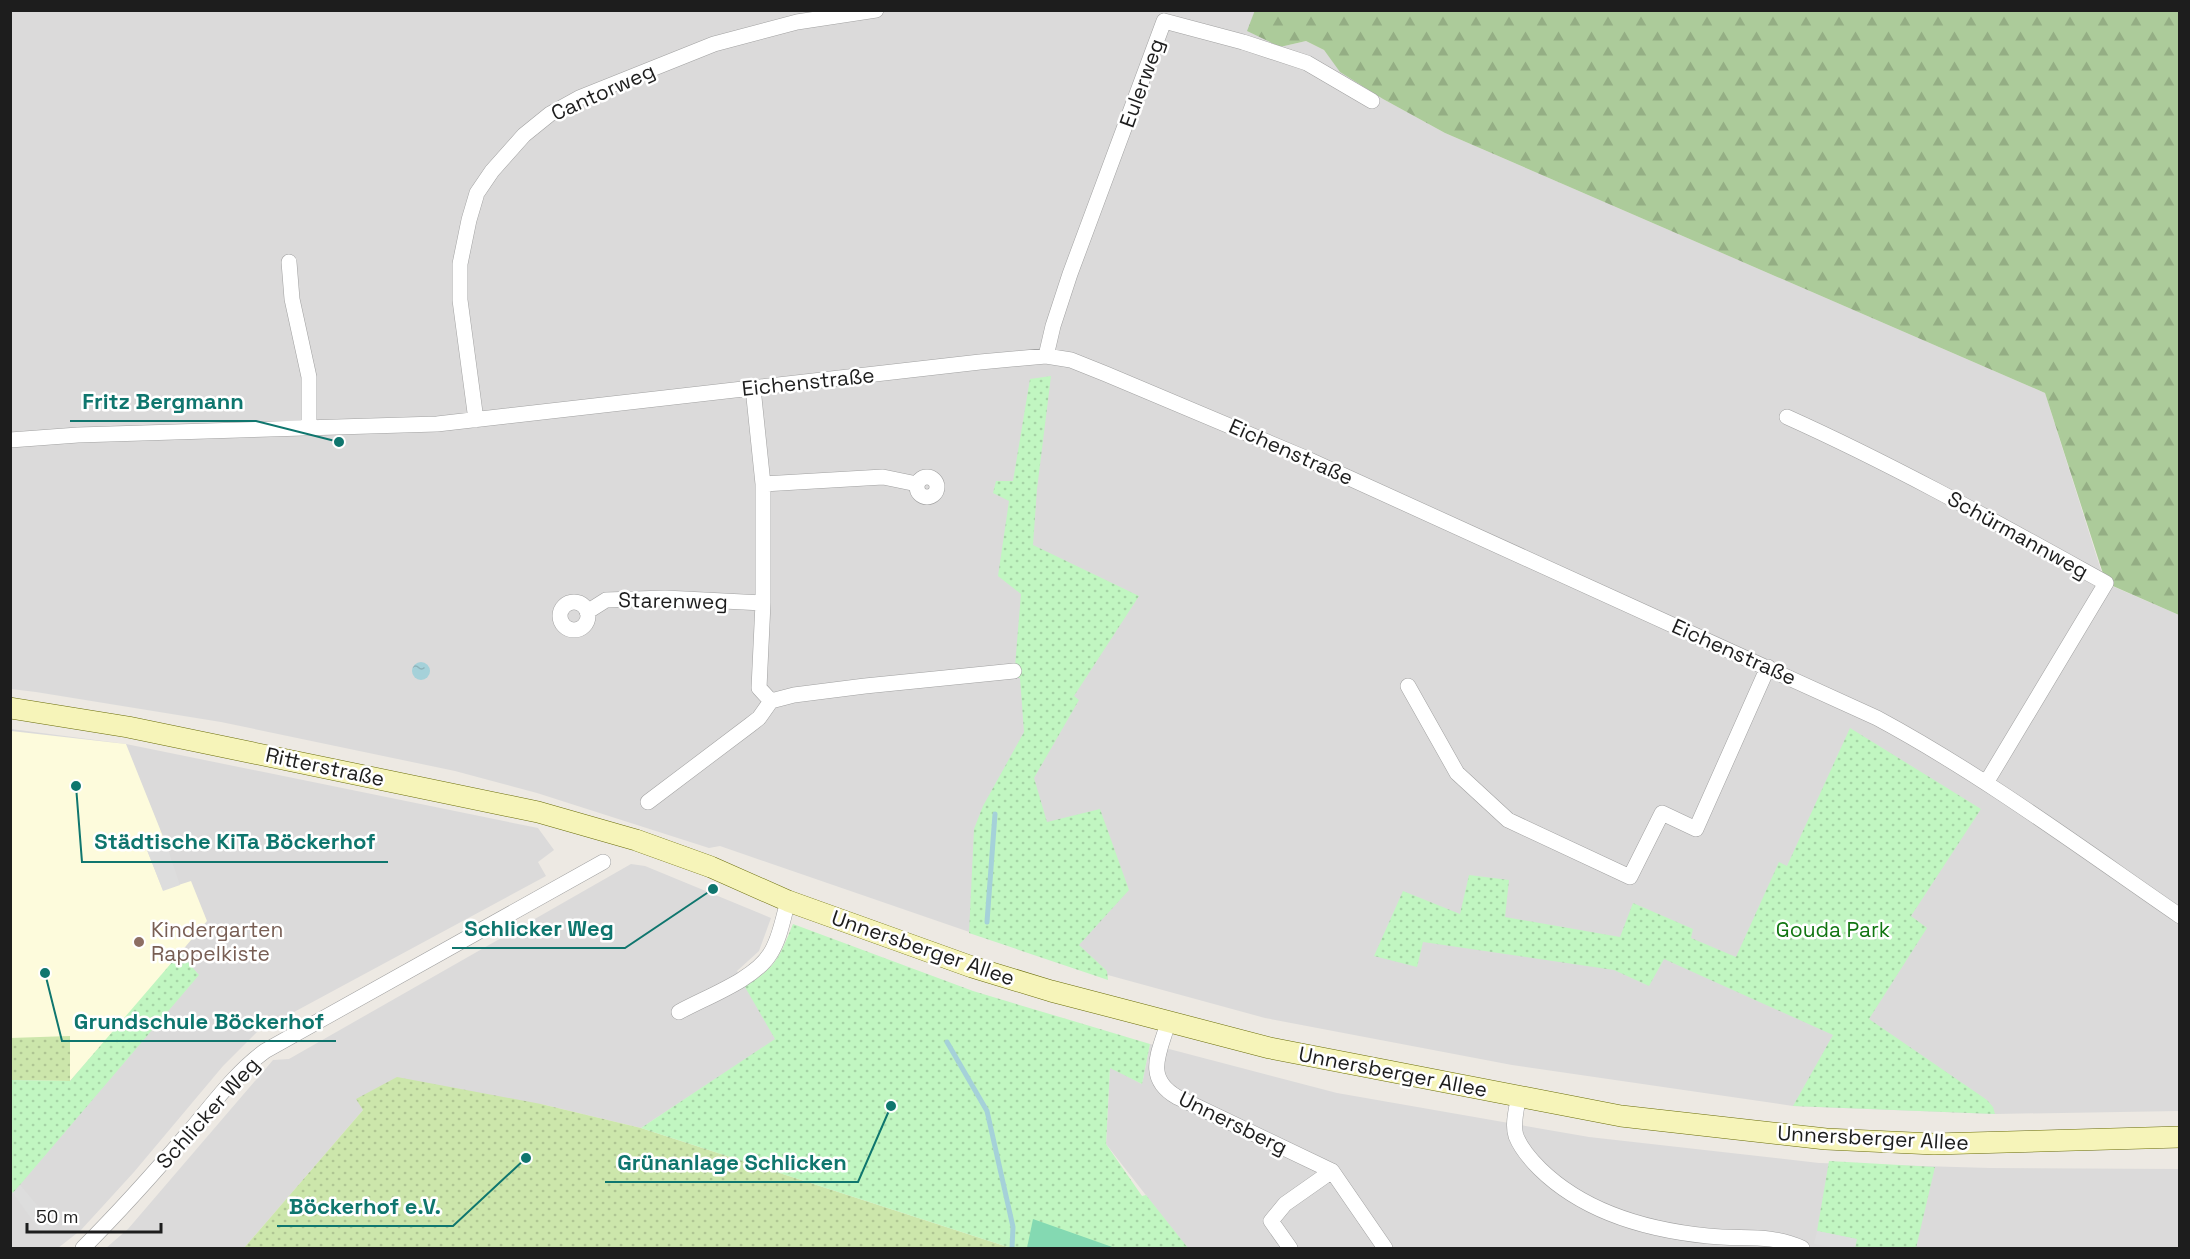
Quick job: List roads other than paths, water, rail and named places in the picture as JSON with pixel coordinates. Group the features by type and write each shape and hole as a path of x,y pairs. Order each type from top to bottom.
{"main road":[{"name":"Ritterstraße","path":"10,708 128,727 339,769 538,812 636,840"},
{"name":"Unnersberger Allee","path":"636,840 711,867 788,901 972,967 1168,1023 1270,1048 1621,1116 1826,1139 1934,1144 2180,1137"}],"street":[{"name":"Cantorweg","path":"476,420 458,286 462,254 477,193 492,171 524,135 549,115 579,98 714,44 797,22 876,10"},
{"name":"Eulerweg","path":"1046,356 1070,274 1161,16 1306,63 1372,101"},
{"path":"289,262 292,299 309,377 309,428"},
{"name":"Eichenstraße","path":"10,440 89,435 437,424 1046,356 1071,360 1303,457 1877,718 1986,783 2180,916"},
{"path":"753,388 763,484 763,603 759,688 771,702"},
{"name":"Schürmannweg","path":"1786,417 1908,475 2106,583 1986,783"},
{"path":"763,484 883,477 917,484"},
{"name":"Starenweg","path":"587,612 606,600 665,598 763,603"},
{"path":"1408,686 1457,773 1508,820 1630,877 1662,813 1696,829 1768,667"},
{"path":"648,802 759,718 771,702 794,695 1014,671"},
{"name":"Schlicker Weg","path":"83,1248 138,1191 229,1085 265,1051 603,862"},
{"path":"679,1012 729,986 763,964 774,946 788,901"},
{"name":"Unnersberg","path":"1168,1023 1158,1058 1157,1073 1163,1087 1178,1097 1332,1171 1385,1248"},
{"path":"1519,1095 1515,1130 1521,1146 1531,1160 1549,1177 1588,1204 1620,1217 1678,1232 1710,1236 1767,1237 1802,1248"},
{"path":"1290,1248 1271,1221 1286,1204 1332,1171"}],"water":[{"path":"417,662 425,662 430,667 428,678 417,680 412,675 412,667"}],"waterway":[{"path":"987,922 995,814"},
{"path":"947,1042 987,1111 1013,1227 1012,1248"}],"place":[{"name":"Fritz Bergmann","path":"339,442"},
{"name":"Städtische KiTa Böckerhof","path":"76,786"},
{"name":"Schlicker Weg","path":"713,889"},
{"name":"Kindergarten Rappelkiste","path":"139,942"},
{"name":"Grundschule Böckerhof","path":"45,973"},
{"name":"Grünanlage Schlicken","path":"891,1106"},
{"name":"Böckerhof e.V.","path":"526,1158"}],"park label":[{"name":"Gouda Park","path":"1833,930"}]}
